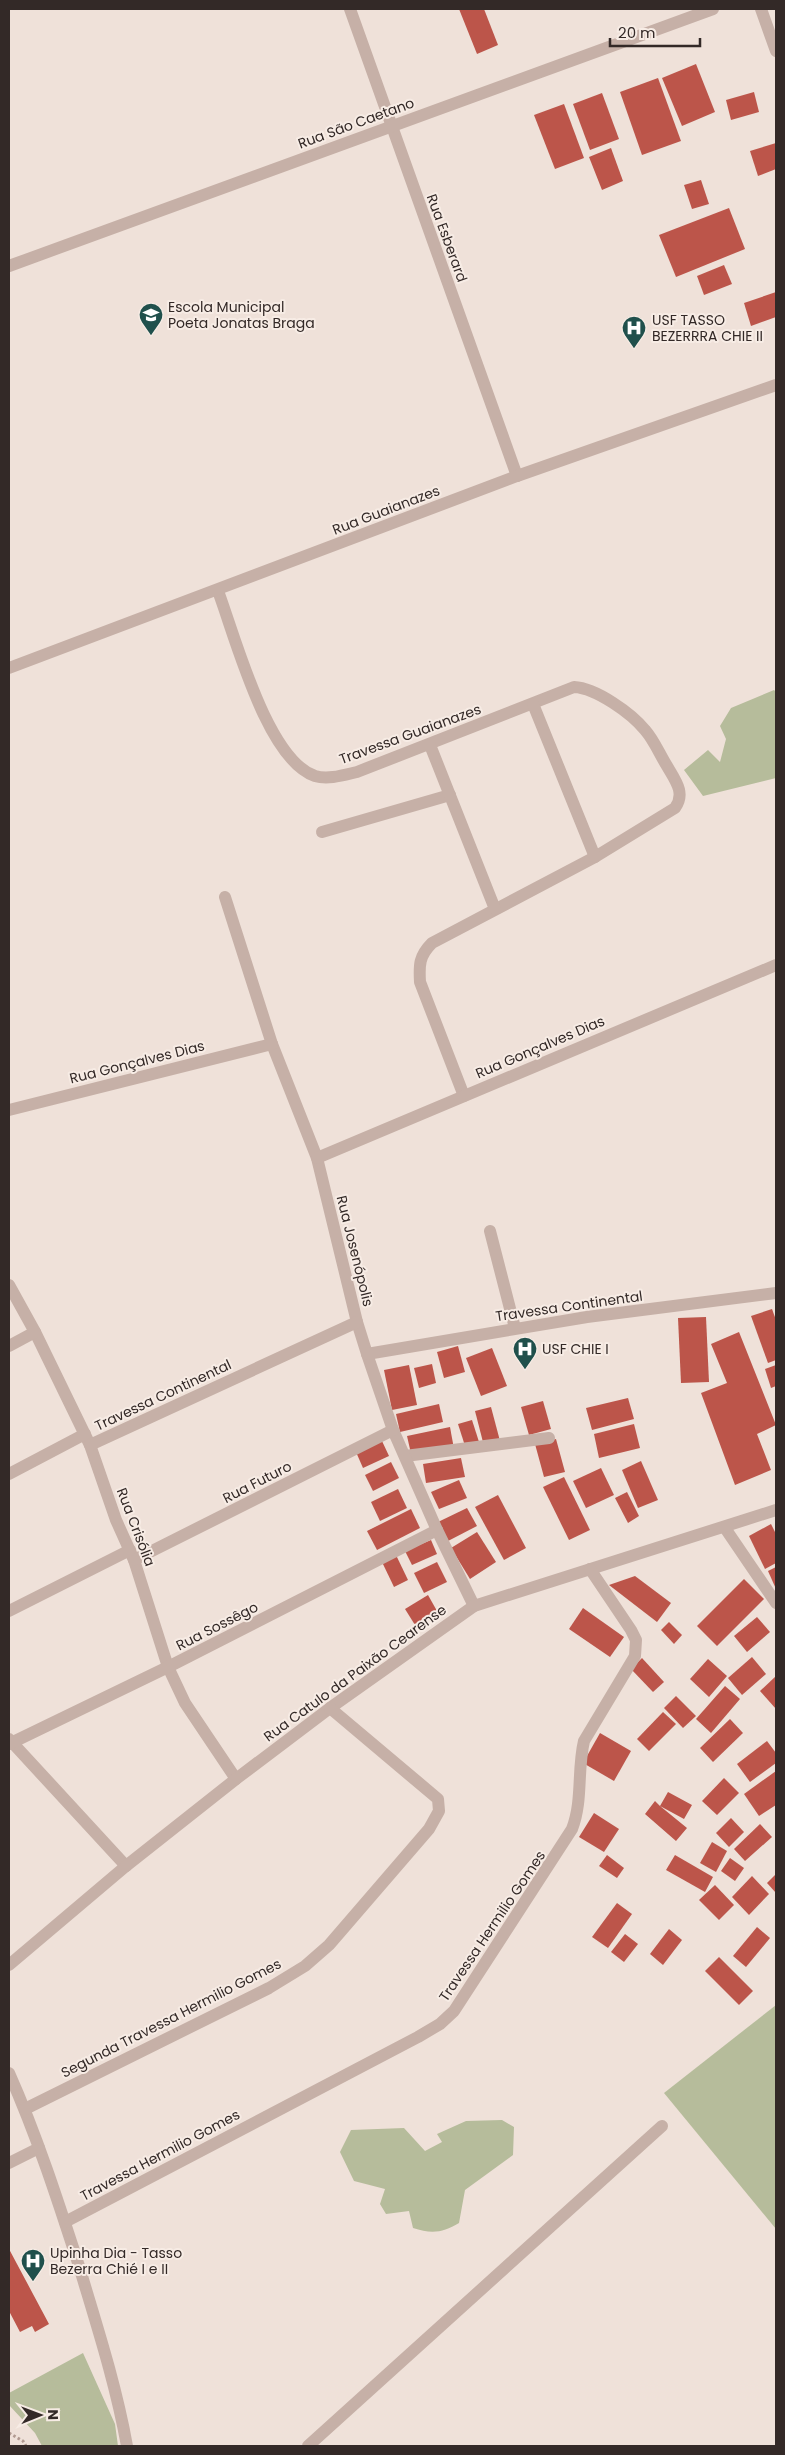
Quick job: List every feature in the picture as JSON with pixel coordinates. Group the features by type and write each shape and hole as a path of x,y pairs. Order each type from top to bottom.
{"street":[{"name":"Rua Esberard","path":"350,9 517,476"},
{"name":"Rua São Caetano","path":"9,266 714,9"},
{"path":"761,9 776,51"},
{"name":"Rua Guaianazes","path":"9,668 218,591 517,476 776,385"},
{"name":"Travessa Guaianazes","path":"218,591 265,720 288,756 307,772 317,777 338,776 357,772 533,704 564,689 574,687 582,687 595,692 632,717 646,731 679,788 680,801 675,808 595,857"},
{"path":"464,1096 420,982 419,964 423,953 432,944 595,857 533,704"},
{"path":"430,745 495,909"},
{"path":"322,832 450,795"},
{"name":"Rua Josenópolis","path":"225,897 272,1044 317,1158 357,1322 393,1430 437,1530 474,1606"},
{"name":"Rua Gonçalves Dias","path":"317,1158 737,979 776,965"},
{"name":"Rua Gonçalves Dias","path":"9,1110 272,1044"},
{"path":"490,1231 515,1328"},
{"name":"Rua Crisólia","path":"9,1285 35,1332 88,1440 116,1520 132,1555 168,1667 185,1703 236,1778"},
{"name":"Travessa Continental","path":"367,1354 587,1317 776,1293"},
{"name":"Travessa Continental","path":"9,1474 357,1322"},
{"path":"9,1346 35,1332"},
{"name":"Rua Futuro","path":"9,1610 132,1555 393,1430"},
{"path":"405,1456 549,1438"},
{"name":"Rua Catulo da Paixão Cearense","path":"9,1965 126,1866 236,1778 330,1708 474,1606 725,1528 776,1510"},
{"path":"725,1528 776,1603"},
{"name":"Rua Sossêgo","path":"10,1742 168,1667 437,1530"},
{"name":"Travessa Hermilio Gomes","path":"65,2222 418,2037 440,2024 454,2012 572,1829 577,1818 580,1756 584,1741 635,1656 636,1640 631,1630 590,1569"},
{"name":"Segunda Travessa Hermilio Gomes","path":"25,2109 269,1988 305,1966 329,1945 429,1829 439,1811 438,1799 330,1708"},
{"path":"10,1742 126,1866"},
{"path":"9,2073 25,2109 65,2222 100,2335 127,2446"},
{"path":"308,2446 662,2126"},
{"path":"9,2163 39,2148"}],"path":[{"path":"9,2433 24,2441 26,2446"}],"green space":[{"path":"774,690 776,692 776,778 703,796 684,770 708,750 720,762 726,739 720,726 731,708"},
{"path":"776,2005 776,2229 664,2093"},
{"path":"502,2120 514,2127 513,2155 465,2190 459,2223 437,2232 413,2228 409,2211 386,2214 380,2204 385,2189 354,2181 340,2152 351,2130 404,2128 425,2151 442,2142 437,2134 466,2121"},
{"path":"83,2353 115,2424 118,2446 42,2446 35,2433 9,2405 9,2393"}],"building":[{"path":"459,9 484,9 498,45 477,54"},
{"path":"696,64 715,112 682,126 662,78"},
{"path":"658,78 681,141 642,155 620,92"},
{"path":"754,92 759,112 731,120 726,100"},
{"path":"602,93 619,139 590,150 573,104"},
{"path":"564,104 584,158 555,169 534,115"},
{"path":"776,143 776,169 758,176 750,151"},
{"path":"611,148 623,181 602,190 589,157"},
{"path":"701,180 709,204 692,209 684,185"},
{"path":"729,208 745,249 676,277 659,235"},
{"path":"724,265 732,284 704,295 697,276"},
{"path":"776,292 776,317 751,326 744,303"},
{"path":"772,1309 776,1320 776,1360 768,1363 751,1316"},
{"path":"706,1317 709,1382 681,1383 678,1318"},
{"path":"739,1332 776,1425 757,1434 771,1470 735,1485 701,1393 727,1383 711,1344"},
{"path":"458,1346 465,1372 444,1378 437,1352"},
{"path":"492,1348 507,1386 481,1396 466,1358"},
{"path":"432,1364 436,1383 419,1388 414,1368"},
{"path":"409,1365 417,1405 392,1410 384,1370"},
{"path":"776,1365 776,1386 771,1388 765,1369"},
{"path":"628,1398 634,1419 592,1430 586,1408"},
{"path":"543,1401 551,1429 529,1435 521,1407"},
{"path":"439,1404 443,1422 400,1432 396,1414"},
{"path":"491,1407 500,1441 484,1446 475,1411"},
{"path":"472,1420 480,1445 466,1449 458,1424"},
{"path":"634,1424 640,1448 599,1458 594,1434"},
{"path":"450,1427 454,1449 412,1458 407,1436"},
{"path":"556,1439 565,1472 544,1477 535,1444"},
{"path":"382,1441 389,1456 363,1468 356,1452"},
{"path":"461,1458 465,1477 426,1483 423,1464"},
{"path":"641,1461 658,1500 638,1508 622,1470"},
{"path":"391,1462 399,1478 373,1491 365,1475"},
{"path":"601,1468 614,1495 586,1508 573,1481"},
{"path":"564,1477 590,1530 569,1540 543,1487"},
{"path":"459,1480 467,1498 439,1509 431,1492"},
{"path":"398,1489 407,1508 380,1521 371,1502"},
{"path":"627,1492 639,1516 628,1523 615,1498"},
{"path":"498,1495 526,1548 504,1560 475,1507"},
{"path":"467,1508 477,1526 448,1541 438,1522"},
{"path":"411,1509 420,1528 377,1550 367,1531"},
{"path":"771,1524 776,1534 776,1563 765,1569 749,1536"},
{"path":"477,1532 496,1562 470,1579 451,1548"},
{"path":"431,1540 437,1554 412,1565 405,1551"},
{"path":"396,1555 408,1580 394,1587 382,1562"},
{"path":"437,1562 447,1582 424,1593 414,1573"},
{"path":"776,1567 776,1589 768,1571"},
{"path":"635,1576 671,1603 657,1622 609,1585"},
{"path":"744,1579 764,1599 717,1646 697,1626"},
{"path":"428,1595 437,1611 415,1625 405,1609"},
{"path":"583,1608 624,1637 610,1657 569,1629"},
{"path":"757,1617 770,1632 747,1652 734,1636"},
{"path":"669,1622 682,1635 674,1644 661,1630"},
{"path":"752,1657 766,1674 742,1695 728,1678"},
{"path":"642,1658 664,1682 653,1692 631,1669"},
{"path":"708,1659 727,1676 709,1697 690,1679"},
{"path":"776,1676 776,1709 760,1691"},
{"path":"725,1686 740,1699 711,1733 696,1719"},
{"path":"676,1696 696,1716 683,1728 664,1708"},
{"path":"663,1712 676,1724 649,1751 637,1739"},
{"path":"730,1719 743,1733 713,1762 700,1748"},
{"path":"600,1733 631,1751 614,1781 583,1763"},
{"path":"767,1741 776,1753 776,1763 750,1782 737,1764"},
{"path":"776,1771 776,1805 759,1816 744,1794"},
{"path":"724,1778 739,1793 717,1815 702,1801"},
{"path":"668,1792 692,1805 684,1819 660,1806"},
{"path":"655,1801 687,1828 676,1841 645,1814"},
{"path":"594,1813 619,1829 604,1852 579,1837"},
{"path":"731,1818 744,1832 729,1847 716,1833"},
{"path":"760,1824 772,1837 745,1861 734,1849"},
{"path":"712,1842 727,1851 716,1872 700,1863"},
{"path":"607,1855 624,1868 617,1878 599,1866"},
{"path":"675,1855 713,1877 705,1892 666,1870"},
{"path":"730,1858 744,1868 735,1881 721,1871"},
{"path":"776,1874 776,1893 767,1883"},
{"path":"752,1876 769,1894 749,1915 732,1897"},
{"path":"715,1885 734,1905 719,1920 699,1900"},
{"path":"617,1903 632,1914 608,1948 592,1937"},
{"path":"757,1927 770,1938 746,1967 733,1956"},
{"path":"669,1929 682,1940 663,1965 650,1954"},
{"path":"625,1934 638,1944 624,1962 611,1952"},
{"path":"719,1957 753,1991 739,2005 705,1971"},
{"path":"9,2249 49,2324 35,2332 32,2326 20,2332 9,2311"}],"place":[{"name":"Escola Municipal Poeta Jonatas Braga","path":"151,336"},
{"name":"USF TASSO BEZERRRA CHIE II","path":"634,349"},
{"name":"USF CHIE I","path":"525,1370"},
{"name":"Upinha Dia - Tasso Bezerra Chié I e II","path":"33,2282"}]}
